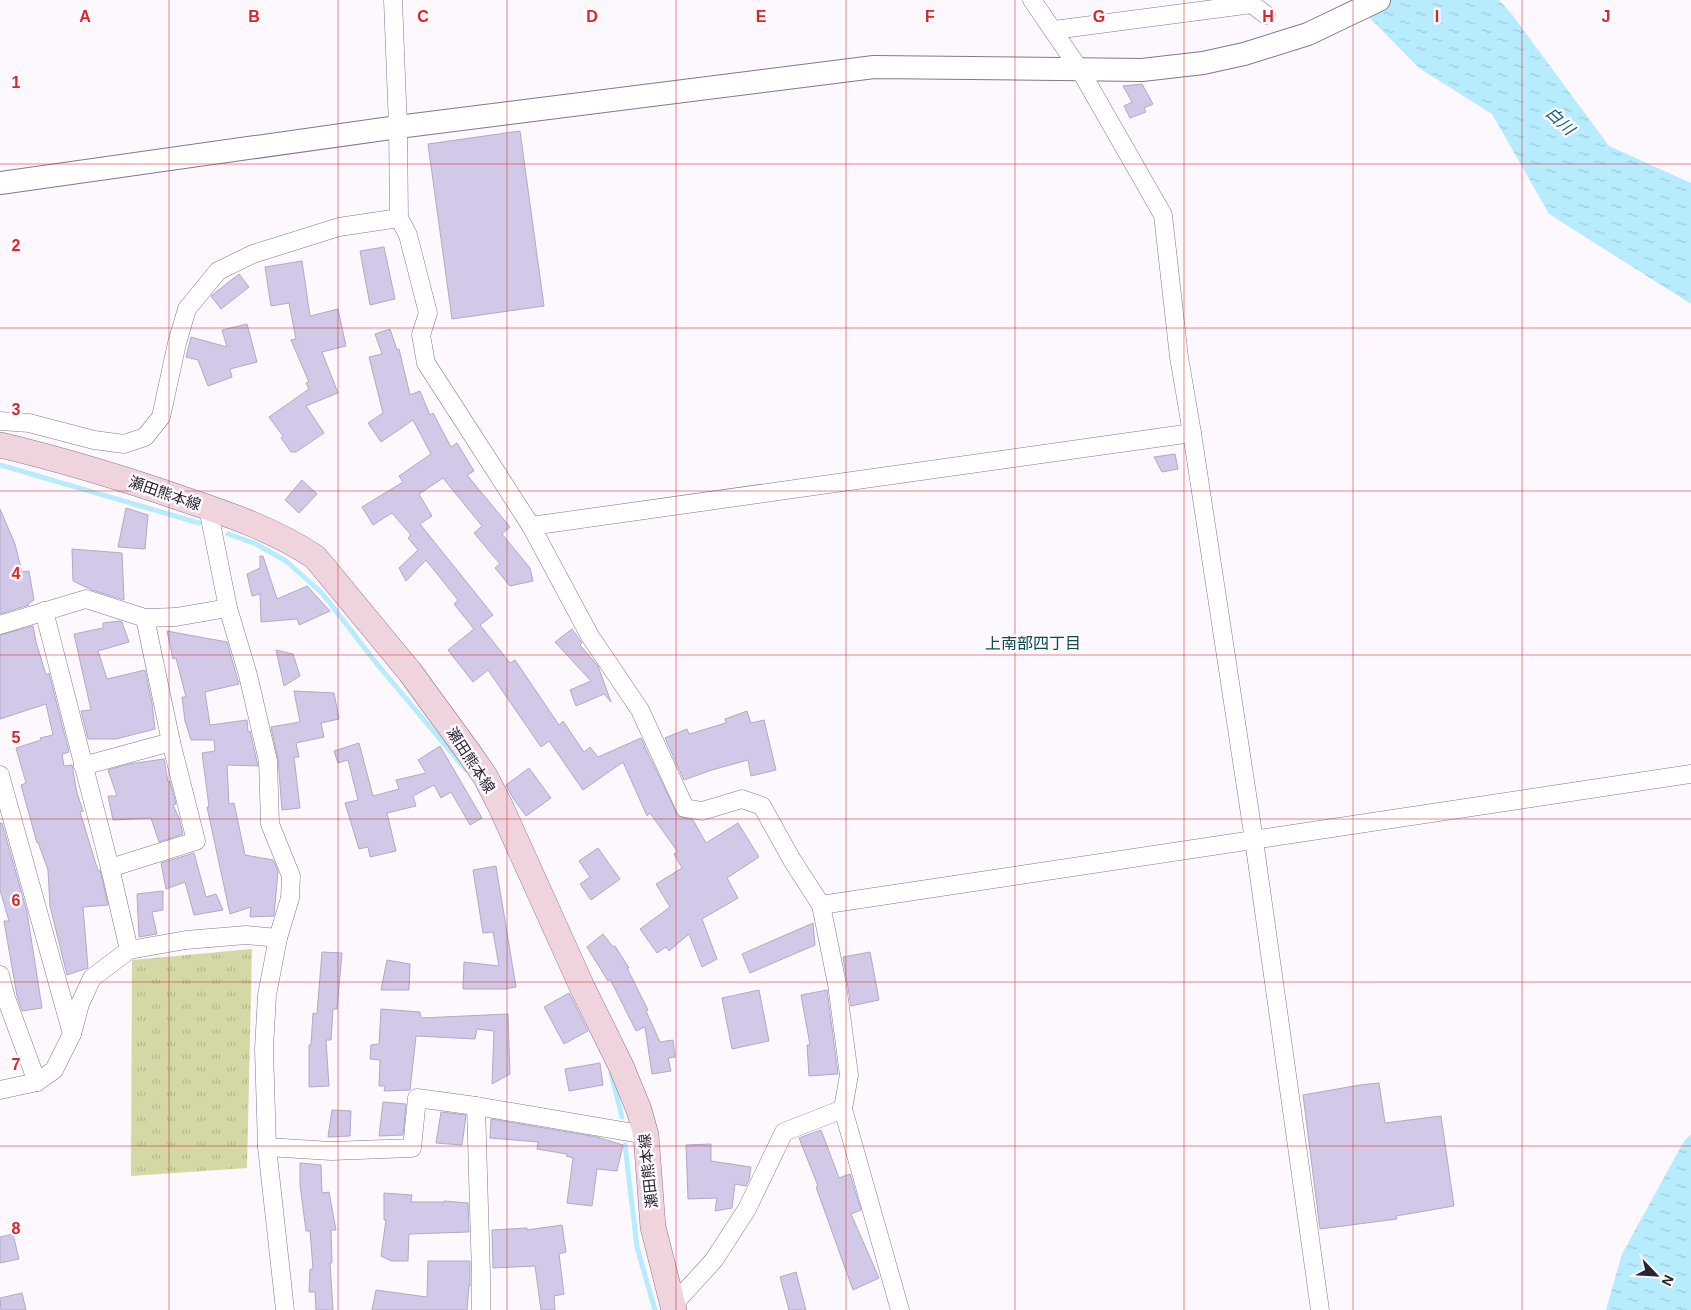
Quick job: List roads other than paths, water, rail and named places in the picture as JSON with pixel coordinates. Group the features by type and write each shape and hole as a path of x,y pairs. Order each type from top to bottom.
{"main road":[{"name":"瀬田熊本線","path":"0,445 135,482 266,530 297,545 315,557 410,672 485,776 500,805 583,989 621,1066 639,1110 646,1135 653,1227 674,1308"}],"street":[{"path":"393,0 398,127 399,218 408,235 428,313 421,336 426,363 531,526 590,636 640,710 685,808 702,811 742,799 762,806 792,860 821,905 837,984 849,1075 844,1109 900,1310"},
{"path":"1032,0 1080,70 1163,215 1179,357 1254,840 1320,1310"},
{"path":"0,183 398,127 874,67 1142,70 1203,63 1244,54 1308,34 1379,0"},
{"path":"1054,30 1252,4 1266,15"},
{"path":"0,421 29,423 94,440 124,444 145,437 161,417 177,343 187,309 218,271 254,254 339,227 399,218"},
{"path":"531,526 1192,433"},
{"path":"208,508 228,608 248,675 268,761 270,824 291,876 290,898 278,938 267,995 264,1049 267,1146 284,1310"},
{"path":"0,625 86,599 145,618 176,617 228,608"},
{"path":"44,611 110,868 129,950"},
{"path":"110,868 196,840 171,742 145,618"},
{"path":"83,766 171,742"},
{"path":"821,905 1691,774"},
{"path":"0,776 72,1034"},
{"path":"0,1090 37,1082 54,1070 72,1034 80,1004 92,978 129,950 186,940 246,935 278,938"},
{"path":"0,975 3,999 37,1082"},
{"path":"267,1146 331,1150 412,1148 417,1098 476,1106 646,1135"},
{"path":"476,1106 482,1275 481,1310"},
{"path":"674,1308 714,1260 742,1217 784,1132 844,1109"}],"water":[{"name":"白川","path":"1352,0 1499,0 1511,13 1609,146 1691,183 1691,304 1549,214 1492,114 1419,68"},
{"path":"1691,1134 1691,1310 1606,1310 1622,1254 1684,1141"}],"waterway":[{"path":"0,465 199,523"},
{"path":"228,534 256,544 286,561 322,593 377,664 466,770"},
{"path":"611,1073 622,1117"},
{"path":"625,1145 637,1247 655,1310"}],"district":[{"name":"上南部四丁目","path":"1033,643"}]}
